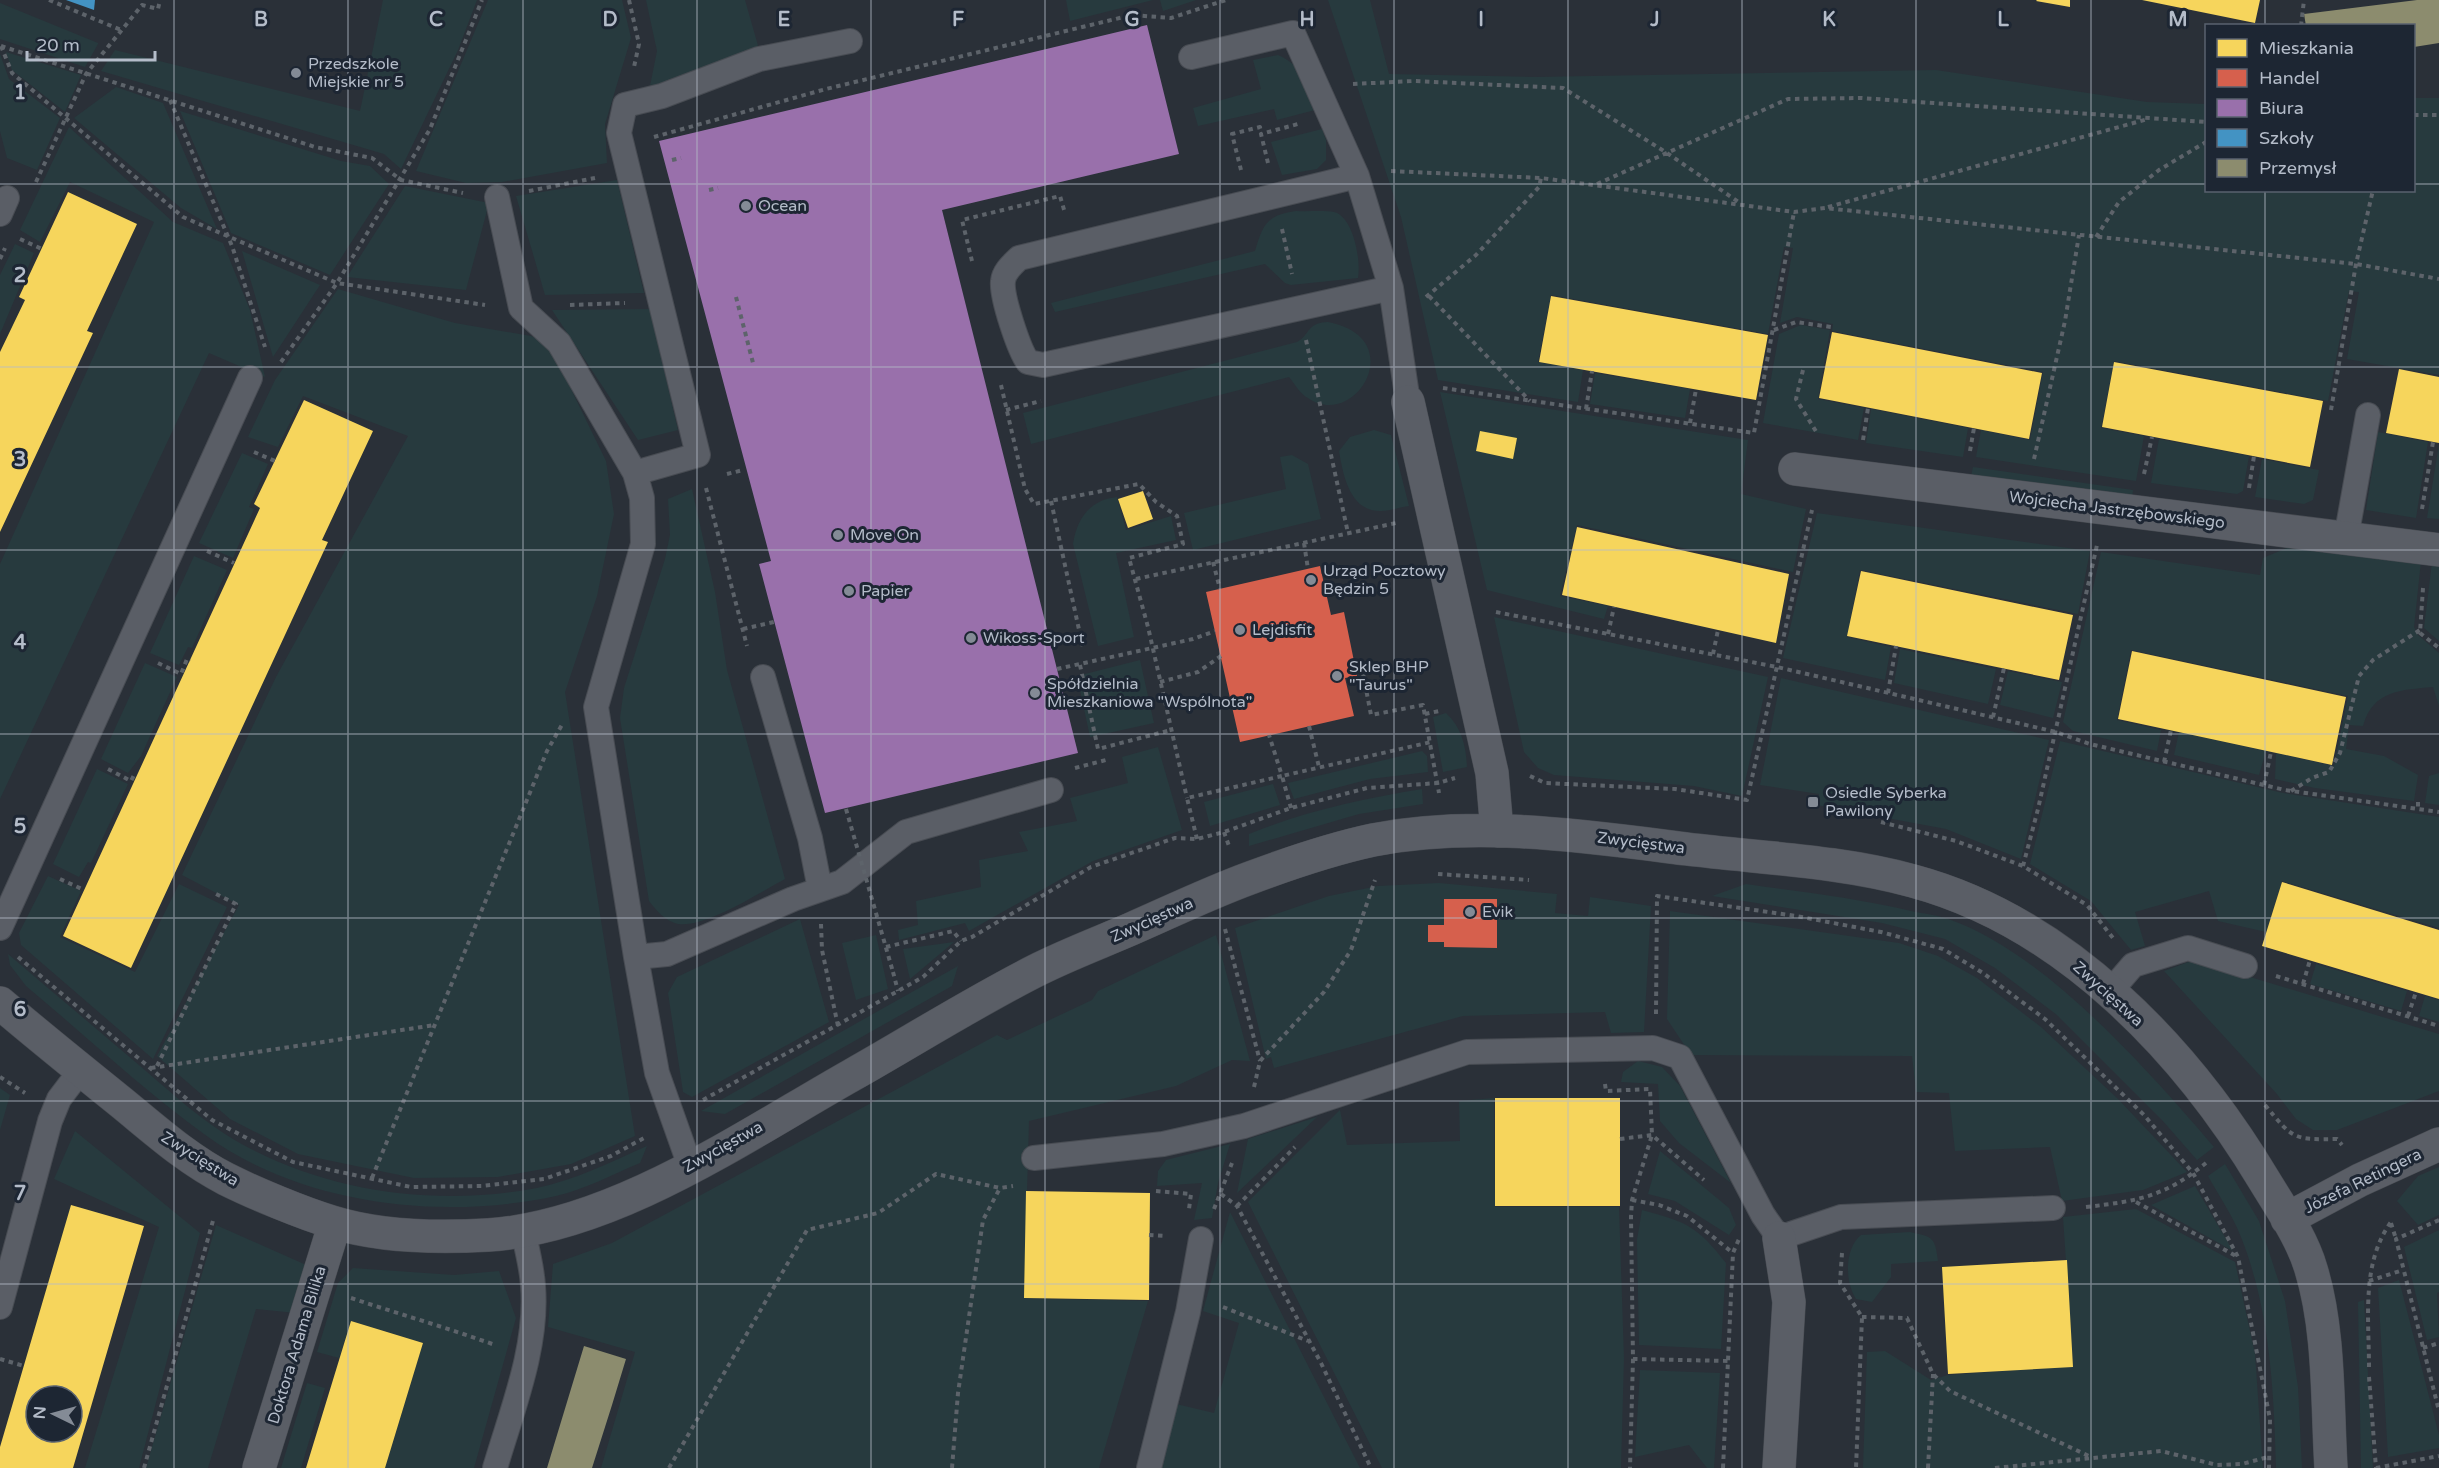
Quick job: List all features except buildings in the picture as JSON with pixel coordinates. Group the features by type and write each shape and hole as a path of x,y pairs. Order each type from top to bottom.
{"street":[{"path":"1421,394 1492,773 1497,831"},
{"name":"Wojciecha Jastrzębowskiego","path":"1795,469 2439,550"},
{"name":"Zwycięstwa","path":"0,1003 169,1143 226,1179 335,1223 444,1236 523,1232 581,1217 624,1200 690,1167 1040,969 1240,881 1332,850 1380,839 1497,831 1615,839 1868,871 1914,881 1994,912 2049,942 2109,993 2190,1072 2238,1136 2288,1219 2311,1265 2322,1323 2331,1468"},
{"name":"Józefa Retingera","path":"2288,1219 2360,1180 2439,1144"},
{"name":"Doktora Adama Bilika","path":"259,1468 335,1223"},
{"path":"1771,1227 1789,1302 1779,1468"}],"lane":[{"path":"1191,57 1293,33 1357,177 1421,394"},
{"path":"635,473 698,455 619,133 625,105 662,96 759,59 850,41"},
{"path":"1357,177 1019,258 1007,269 1003,281 1019,350 1028,362 1042,365 1391,288"},
{"path":"497,197 521,308 559,343 635,473 642,498 643,544 596,707 657,1073 690,1167"},
{"path":"0,928 250,378"},
{"path":"2346,538 2368,415"},
{"path":"763,677 810,838 820,888"},
{"path":"636,957 668,954 820,888 842,882 906,832 1051,790"},
{"path":"2109,993 2133,965 2188,948 2245,966"},
{"path":"1034,1158 1163,1144 1244,1126 1467,1053 1653,1048 1680,1057 1771,1227 1841,1217 2053,1208"},
{"path":"0,1307 50,1121 58,1099 81,1070"},
{"path":"495,1468 526,1357 534,1286 523,1232"},
{"path":"1149,1468 1191,1296 1201,1239"}],"path":[{"path":"49,0 121,30"},
{"path":"31,192 86,74 142,5 158,9 160,0"},
{"path":"625,105 639,44 629,0"},
{"path":"650,138 826,89 1132,15 1171,18 1226,0"},
{"path":"2301,24 2304,0"},
{"path":"1,46 315,147 372,158 401,180 458,192 497,197 628,172"},
{"path":"1,46 12,74 183,217 337,282 443,300"},
{"path":"1349,84 1414,81 1563,88 1667,153 1743,205"},
{"path":"1597,185 1788,99 1861,99 2205,122"},
{"path":"170,100 246,285 266,351"},
{"path":"2415,116 2439,116"},
{"path":"1382,170 1541,178 1794,212 1825,208 2152,118"},
{"path":"1243,176 1232,134 1260,127 1261,134"},
{"path":"2096,237 2119,202 2159,170 2205,143"},
{"path":"672,160 681,158"},
{"path":"1422,300 1476,255 1539,188 1541,178"},
{"path":"709,190 718,188"},
{"path":"2336,383 2356,264 2373,192"},
{"path":"1825,208 2356,264 2439,279"},
{"path":"1421,394 1531,401 1754,433 1794,212"},
{"path":"6,216 42,249"},
{"path":"2034,461 2064,330 2079,235"},
{"path":"0,259 8,243"},
{"path":"1429,295 1531,401"},
{"path":"736,297 753,363"},
{"path":"1773,330 1796,322 1831,327"},
{"path":"1803,370 1797,399 1823,442"},
{"path":"1586,409 1592,371"},
{"path":"1690,423 1696,390"},
{"path":"1862,448 1868,408"},
{"path":"1011,426 1025,489 1034,504 1139,484 1156,502 1177,516 1183,544 1129,558 1153,649 1197,839"},
{"path":"1968,463 1974,428"},
{"path":"2144,477 2152,437"},
{"path":"2422,512 2433,442"},
{"path":"698,455 745,636"},
{"path":"2248,491 2254,456"},
{"path":"1051,501 1083,648"},
{"path":"14,953 212,1120 293,1161 411,1187 482,1186 544,1179 611,1156 644,1139 674,1116 922,977 962,941 1091,867 1175,838 1197,839 1291,808 1367,788 1438,783 1472,773 1523,772 1545,783 1675,789 1747,800 1812,511"},
{"path":"1136,579 1408,521"},
{"path":"1304,543 1308,569"},
{"path":"201,548 234,563"},
{"path":"2023,866 2056,732 2096,548"},
{"path":"1213,562 1220,589"},
{"path":"2422,593 2420,630 2439,648"},
{"path":"1608,634 1614,607"},
{"path":"1495,612 1777,667 2056,732 2069,739 2291,791 2439,812"},
{"path":"743,629 774,622"},
{"path":"1713,654 1718,630"},
{"path":"2291,791 2312,778 2329,772 2340,753 2359,676 2373,660 2420,630"},
{"path":"1057,669 1153,649 1215,631"},
{"path":"1888,693 1896,646"},
{"path":"1160,682 1198,672 1221,656"},
{"path":"151,660 181,674 187,659 190,660"},
{"path":"1355,665 1361,663 1371,715 1423,705 1434,759"},
{"path":"1080,665 1098,749 1171,730"},
{"path":"1993,717 2004,668"},
{"path":"372,1179 548,751 564,721"},
{"path":"1309,726 1319,767"},
{"path":"2164,762 2171,730"},
{"path":"1269,735 1291,808"},
{"path":"1187,798 1431,742"},
{"path":"2264,785 2271,752"},
{"path":"103,766 131,781 134,774 137,776"},
{"path":"2418,802 2418,809"},
{"path":"846,809 898,991"},
{"path":"1224,925 1260,1061 1324,992 1351,950 1376,877"},
{"path":"156,1067 236,904 214,893"},
{"path":"1656,1017 1657,896 1796,916 1881,932 1943,949 1983,973 2045,1019 2144,1115 2193,1173 2238,1257 2270,1419 2269,1468"},
{"path":"886,947 953,931 962,941"},
{"path":"822,950 838,1026"},
{"path":"2303,984 2310,960"},
{"path":"2245,966 2439,1026"},
{"path":"2408,1016 2416,992"},
{"path":"151,1068 435,1025"},
{"path":"1615,1091 1650,1089 1652,1136 1632,1200 1630,1468"},
{"path":"1620,1139 1652,1136 1712,1186"},
{"path":"1237,1206 1296,1146"},
{"path":"1235,1152 1221,1194 1237,1206 1371,1468"},
{"path":"669,1468 807,1230 878,1213 936,1174 1000,1188 1022,1185 1034,1158"},
{"path":"2053,1208 2135,1202 2175,1185 2193,1173"},
{"path":"952,1468 958,1393 983,1220 1000,1188"},
{"path":"1156,1191 1186,1192"},
{"path":"1632,1200 1659,1205 1687,1216 1733,1253"},
{"path":"2135,1202 2238,1257"},
{"path":"144,1468 214,1217"},
{"path":"1841,1217 1843,1233 1840,1283 1862,1317 1856,1468"},
{"path":"2396,1239 2439,1220"},
{"path":"2439,1411 2391,1222 2380,1237 2369,1281 2368,1370 2376,1468 2439,1456"},
{"path":"1724,1468 1733,1253 1745,1228 1771,1227"},
{"path":"2369,1281 2403,1270"},
{"path":"340,1295 450,1332 476,1337 526,1357"},
{"path":"1191,1296 1308,1341"},
{"path":"1862,1317 1907,1318 1933,1374 1950,1391 2091,1457"},
{"path":"2423,1348 2439,1343"},
{"path":"0,1359 24,1366"},
{"path":"1632,1359 1729,1361"},
{"path":"1928,1468 1933,1374"},
{"path":"1995,1468 2162,1451 2217,1465 2242,1464 2268,1457"}],"green space":[{"path":"383,0 477,0 458,50 401,169 384,154 101,71 115,50 360,111"},
{"path":"488,0 622,0 631,38 605,124 607,163 502,182 466,183 416,171"},
{"path":"646,0 745,0 759,49 649,91 657,51"},
{"path":"1066,0 1153,0 1070,21"},
{"path":"1160,0 1196,0 1163,11"},
{"path":"1328,0 1370,0 1389,74 1535,77 1936,70 2147,102 2205,104 2205,192 2415,192 2415,98 2439,98 2439,375 2347,359 2359,292 2349,291 2328,401 2114,361 2101,428 2144,436 2136,481 1976,457 1981,430 2030,440 2043,372 1832,331 1833,324 1797,317 1780,323 1793,248 1784,247 1768,334 1551,295 1538,362 1583,370 1578,402 1438,380 1401,217"},
{"path":"0,3 98,43 85,67 0,39"},
{"path":"6,52 81,75 65,112 12,70"},
{"path":"0,54 9,79 60,118 37,170 7,158 0,131"},
{"path":"1278,55 1299,71 1315,110 1277,120 1274,109 1198,126 1193,108 1261,89 1253,60"},
{"path":"116,87 163,103 217,229 181,208 74,118"},
{"path":"180,111 341,161 370,166 389,184 330,275 231,233"},
{"path":"69,127 173,222 223,243 250,310 265,377 209,353 0,799 0,564 154,222 70,182 40,242 20,230"},
{"path":"1322,129 1326,140 1326,160 1317,169 1282,175 1271,142"},
{"path":"617,180 644,293 545,295 516,196"},
{"path":"405,186 489,203 466,290 347,277"},
{"path":"1296,211 1334,212 1347,222 1355,240 1358,278 1291,285 1285,283 1265,264 1055,312 1051,303 1255,251 1264,228 1272,218"},
{"path":"15,244 34,253 0,334 0,275"},
{"path":"242,251 320,285 273,357"},
{"path":"338,289 455,323 531,336 549,344 606,461 614,514 597,596 565,692 635,1136 571,1164 498,1177 414,1178 298,1154 230,1119 157,1056 239,905 182,875 276,677 408,436 303,396 278,447 248,437 275,380"},
{"path":"650,309 678,430 638,440 552,310"},
{"path":"1328,322 1353,331 1366,345 1371,362 1367,378 1357,393 1343,402 1326,405 1308,398 1289,377 1031,444 1023,413 1297,342 1316,324"},
{"path":"1801,325 1830,330 1818,399 1864,408 1858,440 1763,423 1779,334"},
{"path":"1595,373 1690,389 1685,418 1590,404"},
{"path":"1440,392 1748,440 1741,494 1806,509 1793,572 1577,525 1560,596 1608,606 1604,619 1487,590"},
{"path":"1871,409 1968,428 1963,457 1866,443"},
{"path":"1374,430 1391,435 1409,506 1384,511 1370,510 1355,499 1350,490 1339,451 1350,437"},
{"path":"2378,432 2428,442 2416,518 2366,510"},
{"path":"2159,439 2249,456 2243,491 2237,494 2151,483"},
{"path":"2439,444 2439,519 2427,518"},
{"path":"242,453 268,464 249,507 254,509 233,558 199,543"},
{"path":"1292,455 1308,464 1321,519 1193,550 1184,513 1286,489 1280,457"},
{"path":"2262,459 2319,470 2313,500 2304,504 2255,497"},
{"path":"1973,467 2133,490 2132,499 1971,476"},
{"path":"692,489 715,592 727,670 785,879 718,915 690,924 678,924 665,918 649,901 620,718 624,688 665,559 670,535 668,499"},
{"path":"1117,497 1126,530 1171,516 1176,540 1116,553 1134,637 1098,646 1073,544 1078,526 1086,512 1099,502"},
{"path":"1817,513 2090,551 2078,614 1860,570 1847,637 1891,647 1885,680 1783,658"},
{"path":"2299,543 2421,561 2414,627 2418,635 2439,653 2439,706 2433,687 2390,694 2374,705 2363,726 2349,725 2346,749 2384,756 2418,775 2414,801 2315,788 2275,779 2276,753 2334,766 2348,696 2131,650 2117,720 2161,730 2157,751 2073,731 2063,722 2101,552 2260,575 2263,558"},
{"path":"194,556 227,570 192,648 188,647 179,665 150,653"},
{"path":"2432,562 2439,563 2439,641 2424,628"},
{"path":"1494,617 1768,677 1742,796 1694,786 1554,775 1538,768 1524,752"},
{"path":"1900,649 1996,669 1988,704 1894,683"},
{"path":"1140,660 1154,723 1090,737 1077,676"},
{"path":"145,663 177,677 141,756 128,773 101,759"},
{"path":"2008,671 2062,682 2053,718 2000,705"},
{"path":"1781,678 2049,740 2021,859 1946,829 1817,805 1819,794 1760,785"},
{"path":"1446,713 1456,725 1462,738 1467,767 1443,772 1433,717"},
{"path":"2179,732 2266,751 2259,775 2174,755"},
{"path":"2060,741 2283,793 2439,817 2439,928 2282,881 2266,932 2218,921 2209,891 2135,912 2145,946 2131,950 2091,901 2030,864"},
{"path":"1158,747 1182,830 1093,861 969,931 965,923 899,940 898,930 918,925 916,901 981,887 979,860 1028,851 1019,832 1077,821 1070,798 1128,783 1122,757"},
{"path":"1422,751 1427,756 1428,772 1370,779 1294,799 1288,783"},
{"path":"97,769 128,784 91,863 88,862 79,877 53,864"},
{"path":"2439,773 2439,805 2425,803 2429,776"},
{"path":"1273,784 1280,805 1210,826 1204,802"},
{"path":"1422,789 1423,804 1359,814 1249,846 1249,834 1291,819 1356,802"},
{"path":"48,876 81,891 60,937 135,972 179,884 227,907 153,1059 21,945 19,933"},
{"path":"1439,883 1557,894 1555,913 1588,916 1590,897 1651,906 1644,1032 1611,1033 1605,1012 1463,1016 1274,1068 1271,1057 1266,1059 1235,928 1329,896 1378,886","holes":["1444,899 1497,899 1444,947 1444,942 1428,941 1429,925 1444,925"]},
{"path":"1746,884 1850,899 1936,916 1987,936 2023,959 2094,1018 2159,1084 2214,1147 2197,1160 2162,1120 2057,1015 1995,968 1945,939 1882,923 1712,896"},
{"path":"1670,911 1899,943 1938,956 1977,978 2041,1027 2118,1099 2187,1172 2143,1190 2062,1201 2050,1147 1955,1151 1949,1093 1916,1092 1912,1056 1691,1055 1667,1019"},
{"path":"800,919 829,1022 692,1097 683,1092 668,993 677,977"},
{"path":"876,935 888,989 856,1000 842,943"},
{"path":"1216,935 1250,1061 1232,1060 1176,1086 1029,1121 1024,1298 1148,1301 1099,1468 601,1468 635,1352 548,1327 553,1264 612,1243 997,1035 1007,1040 1092,1000 1098,991"},
{"path":"954,942 910,979 903,949"},
{"path":"8,954 213,1126 260,1154 336,1181 376,1190 416,1195 497,1194 537,1188 565,1180 647,1146 640,1163 577,1190 512,1203 466,1207 419,1206 373,1201 327,1191 283,1177 242,1158 181,1117 26,986 10,965"},
{"path":"2194,960 2439,1034 2439,1091 2337,1130 2313,1130 2296,1119 2276,1093 2164,971"},
{"path":"2316,964 2407,991 2401,1011 2310,984"},
{"path":"958,966 952,986 725,1114 701,1111"},
{"path":"2425,996 2439,1000 2439,1022 2419,1016"},
{"path":"1638,1061 1662,1067 1680,1086 1731,1183 1679,1143 1660,1121 1658,1084 1621,1082 1623,1072"},
{"path":"0,1088 10,1095 0,1130"},
{"path":"1494,1098 1495,1207 1619,1207 1624,1358 1621,1468 1382,1468 1248,1202 1340,1110 1347,1145 1460,1141 1459,1101"},
{"path":"1317,1117 1237,1193 1248,1139"},
{"path":"75,1131 200,1233 139,1468 85,1468 159,1227 54,1179"},
{"path":"1230,1144 1218,1183 1212,1218 1194,1220 1202,1183 1157,1186 1158,1171 1166,1160"},
{"path":"1660,1151 1729,1208 1736,1225 1729,1235 1675,1201 1648,1194"},
{"path":"2225,1164 2259,1221 2285,1301 2298,1387 2302,1468 2276,1468 2272,1380 2258,1293 2238,1229 2208,1176"},
{"path":"2439,1167 2439,1215 2418,1225 2397,1201 2418,1176"},
{"path":"2195,1186 2233,1251 2151,1205"},
{"path":"2136,1209 2235,1262 2255,1354 2263,1468 1863,1468 1867,1352 1885,1351 1931,1380 1948,1375 2073,1366 2063,1217"},
{"path":"1642,1210 1670,1218 1690,1227 1707,1241 1726,1263 1721,1349 1639,1345 1637,1240"},
{"path":"1230,1212 1360,1468 1157,1468 1172,1403 1214,1413 1239,1323 1203,1311"},
{"path":"216,1225 304,1264 304,1278 296,1313 256,1309 208,1468 146,1468"},
{"path":"2439,1230 2439,1292 2437,1293 2439,1337 2427,1340 2404,1247"},
{"path":"1910,1232 1931,1239 1936,1247 1938,1261 1891,1264 1891,1277 1872,1302 1856,1299 1848,1275 1849,1257 1855,1241 1861,1235"},
{"path":"353,1268 454,1275 499,1271 516,1318 474,1468 385,1468 423,1343 351,1321 339,1358 317,1352 338,1283"},
{"path":"2399,1280 2439,1435 2439,1448 2388,1457 2378,1288"},
{"path":"2364,1300 2373,1468 2361,1468 2358,1302"},
{"path":"1640,1370 1720,1373 1714,1468 1707,1468 1689,1445 1635,1457"},
{"path":"307,1383 325,1388 301,1468 281,1468"}],"place":[{"name":"Przedszkole Miejskie nr 5","path":"296,73"},
{"name":"Ocean","path":"746,206"},
{"name":"Move On","path":"838,535"},
{"name":"Urząd Pocztowy Będzin 5","path":"1311,580"},
{"name":"Papier","path":"849,591"},
{"name":"Lejdisfit","path":"1240,630"},
{"name":"Wikoss-Sport","path":"971,638"},
{"name":"Sklep BHP \"Taurus\"","path":"1337,676"},
{"name":"Spółdzielnia Mieszkaniowa \"Wspólnota\"","path":"1035,693"},
{"name":"Osiedle Syberka Pawilony","path":"1813,802"},
{"name":"Evik","path":"1470,912"}]}
